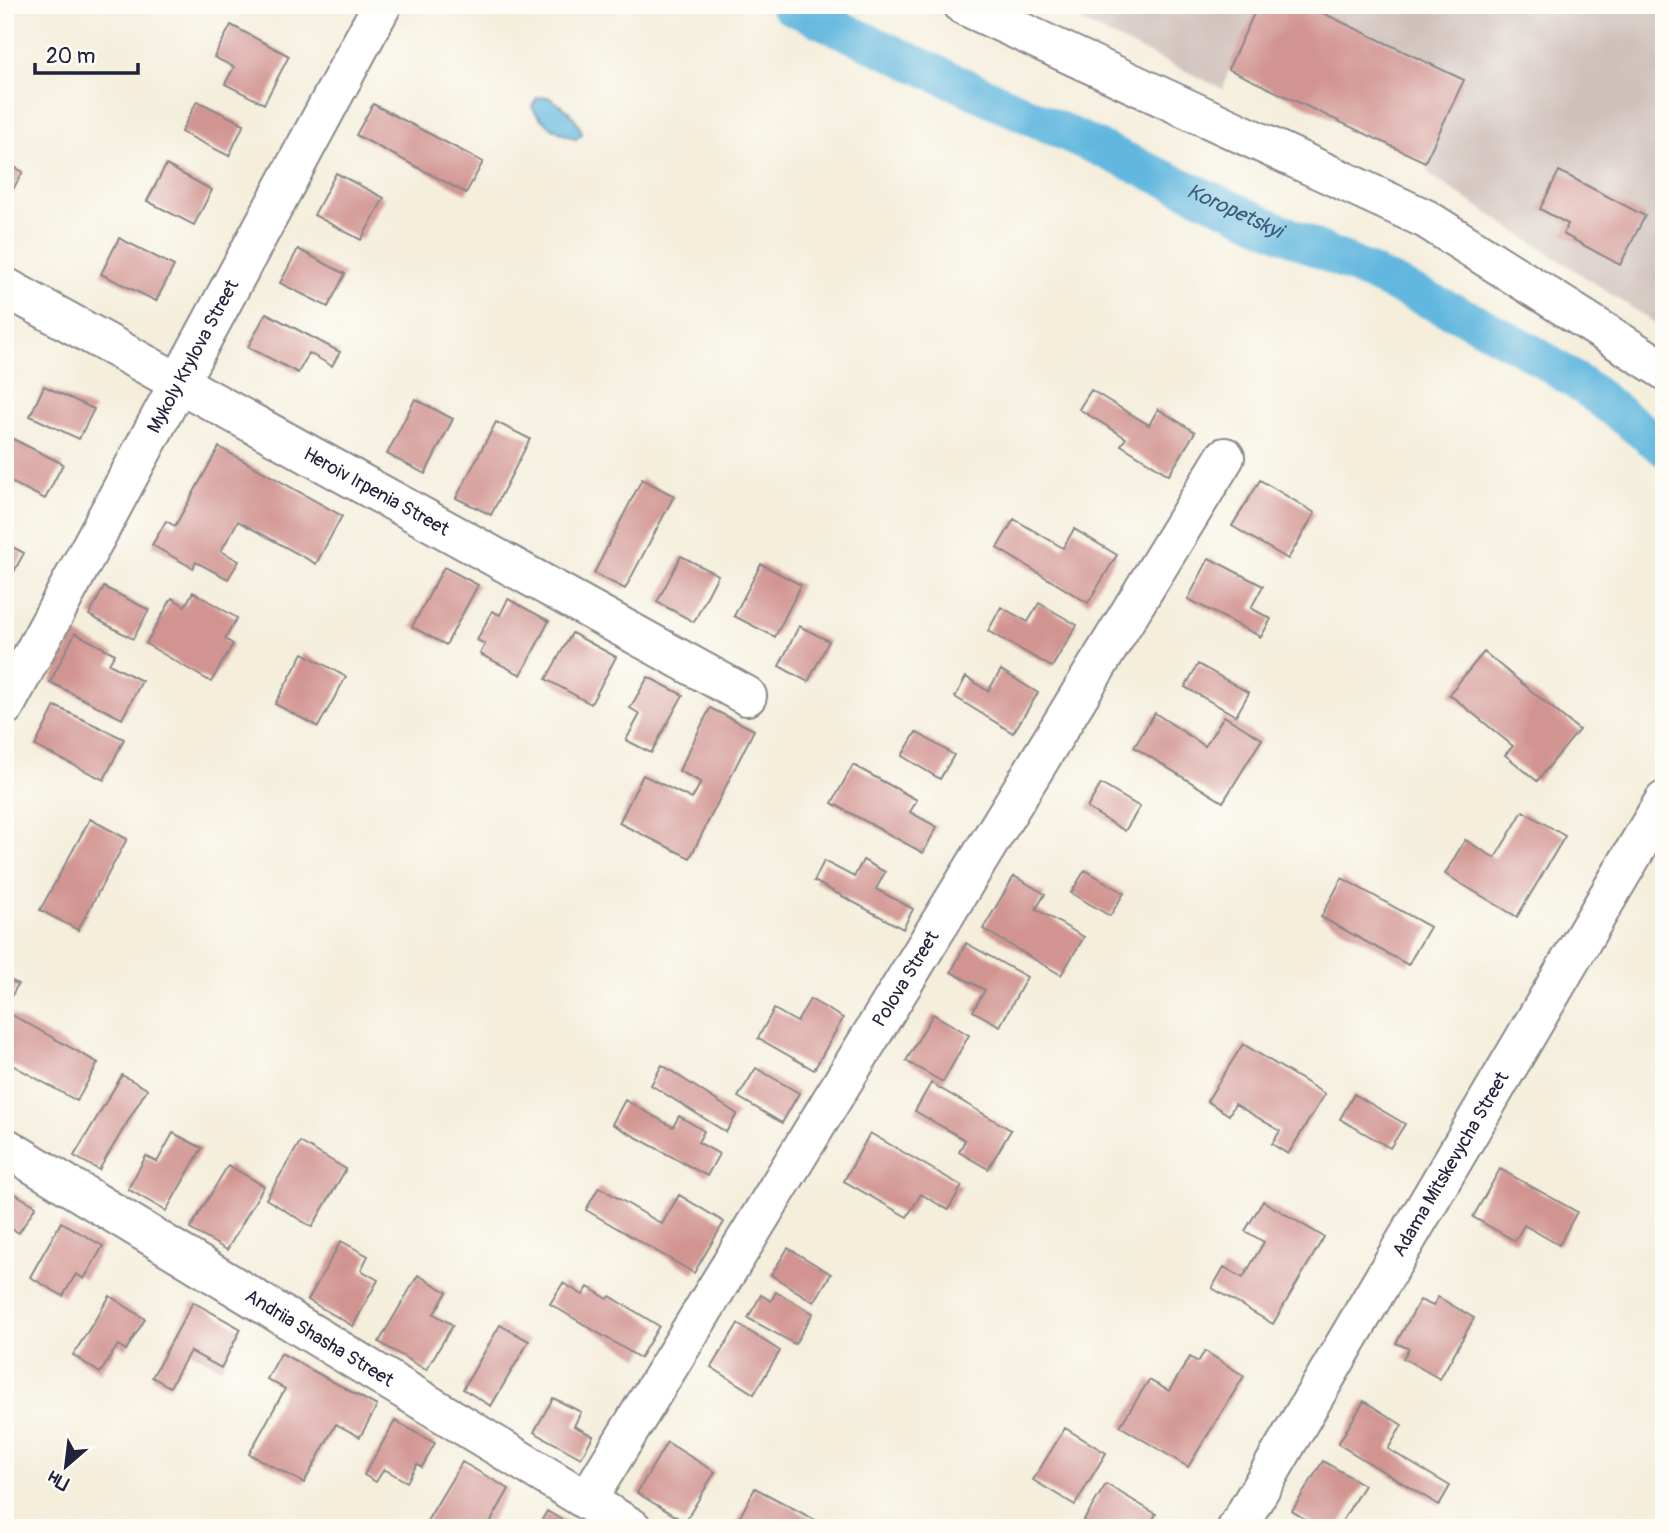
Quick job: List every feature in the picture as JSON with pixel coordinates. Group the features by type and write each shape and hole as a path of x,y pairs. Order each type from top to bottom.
{"street":[{"name":"Mykoly Krylova Street","path":"5,706 382,5"},
{"path":"963,5 1426,219 1664,370"},
{"name":"Heroiv Irpenia Street","path":"5,287 747,696"},
{"name":"Polova Street","path":"587,1500 1224,457"},
{"name":"Adama Mitskevycha Street","path":"1237,1528 1664,802"},
{"name":"Andriia Shasha Street","path":"5,1147 632,1528"}],"shaded area":[{"path":"1047,5 1664,5 1664,329 1430,175 1425,162 1229,70 1223,89"}],"water":[{"path":"548,97 564,108 577,122 582,134 576,139 551,127 532,107 537,98"}],"building":[{"path":"1258,5 1306,5 1464,80 1425,162 1228,69"},
{"path":"231,25 289,56 264,104 225,84 234,67 214,57"},
{"path":"197,101 244,124 229,156 181,132"},
{"path":"373,104 483,162 466,193 356,135"},
{"path":"5,162 23,172 5,203"},
{"path":"166,165 212,190 194,225 147,201"},
{"path":"1559,171 1645,216 1620,265 1563,234 1568,224 1540,209"},
{"path":"336,173 384,198 361,240 314,215"},
{"path":"119,238 174,266 156,301 101,274"},
{"path":"298,249 345,274 328,307 280,283"},
{"path":"266,313 340,352 332,366 309,353 298,373 248,347"},
{"path":"44,386 94,409 79,439 30,416"},
{"path":"1091,390 1149,425 1158,409 1195,432 1169,475 1121,445 1126,438 1079,409"},
{"path":"415,399 453,419 425,474 387,454"},
{"path":"496,422 530,439 491,515 456,498"},
{"path":"13,439 63,464 45,499 5,479 5,455"},
{"path":"219,447 342,516 316,564 238,521 221,551 239,561 228,579 196,562 193,568 152,545 166,521 175,526"},
{"path":"642,479 674,496 625,589 594,573"},
{"path":"1260,480 1315,513 1288,559 1232,526"},
{"path":"1014,519 1063,548 1074,529 1117,555 1088,603 997,548"},
{"path":"5,543 24,553 10,579 5,576"},
{"path":"681,556 718,575 694,622 657,602"},
{"path":"1209,558 1263,586 1251,608 1271,619 1261,637 1188,599"},
{"path":"761,564 801,585 775,637 734,616"},
{"path":"444,567 478,585 446,645 412,627"},
{"path":"104,587 149,610 133,639 89,615"},
{"path":"193,592 237,618 225,639 233,644 211,682 146,644 172,598 185,606"},
{"path":"508,599 549,621 521,675 480,654 485,644 477,640 492,611 500,615"},
{"path":"1039,603 1077,625 1052,667 988,631 1001,607 1028,622"},
{"path":"799,626 829,641 808,682 779,666"},
{"path":"75,633 115,654 109,664 142,681 122,719 50,682"},
{"path":"572,633 616,657 591,704 546,679"},
{"path":"1484,652 1579,730 1537,781 1505,755 1513,746 1449,694"},
{"path":"303,653 346,677 318,727 275,704"},
{"path":"1198,664 1249,693 1236,716 1185,687"},
{"path":"1001,670 1038,693 1013,733 955,697 966,677 988,691"},
{"path":"648,677 683,695 651,753 626,740 640,714 630,708"},
{"path":"55,706 124,739 104,780 35,746"},
{"path":"710,708 754,730 690,858 619,823 643,775 692,799 701,782 679,771"},
{"path":"1155,713 1205,746 1224,716 1262,739 1223,802 1134,747"},
{"path":"916,732 954,755 940,779 902,756"},
{"path":"853,765 917,800 910,812 937,827 923,853 832,803"},
{"path":"1101,784 1140,807 1125,831 1087,808"},
{"path":"1523,811 1565,836 1517,917 1445,874 1465,840 1495,858"},
{"path":"90,819 127,839 78,930 40,910"},
{"path":"863,860 885,872 876,889 913,909 903,929 814,881 824,861 854,877"},
{"path":"1085,870 1124,893 1110,916 1071,893"},
{"path":"1014,876 1045,894 1036,909 1084,937 1061,975 983,929"},
{"path":"1342,878 1430,927 1408,965 1321,917"},
{"path":"966,943 1027,977 1000,1026 973,1011 985,990 951,972"},
{"path":"5,978 18,984 5,1008"},
{"path":"810,999 843,1018 814,1070 758,1038 774,1009 797,1022"},
{"path":"5,1011 98,1063 77,1101 5,1061"},
{"path":"933,1014 969,1035 943,1082 906,1061"},
{"path":"1243,1044 1325,1094 1288,1154 1272,1144 1280,1131 1235,1104 1229,1115 1207,1101"},
{"path":"662,1065 737,1114 726,1132 651,1085"},
{"path":"756,1068 799,1093 782,1123 738,1097"},
{"path":"122,1075 147,1089 99,1170 74,1156"},
{"path":"931,1083 1011,1130 988,1169 959,1152 965,1140 915,1111"},
{"path":"1354,1094 1405,1124 1390,1148 1340,1119"},
{"path":"625,1100 673,1127 679,1116 704,1131 698,1142 719,1154 707,1176 612,1124"},
{"path":"173,1133 202,1148 166,1211 128,1189 146,1156 157,1162"},
{"path":"870,1133 962,1186 948,1210 921,1194 907,1217 844,1181"},
{"path":"300,1142 346,1169 312,1227 266,1199"},
{"path":"228,1165 264,1186 227,1250 190,1229"},
{"path":"1500,1169 1577,1212 1559,1245 1524,1225 1515,1241 1473,1217"},
{"path":"599,1187 662,1224 679,1195 724,1222 694,1273 586,1210"},
{"path":"5,1188 36,1206 19,1233 5,1225"},
{"path":"1263,1201 1324,1237 1273,1324 1212,1288 1224,1267 1243,1278 1264,1242 1245,1231"},
{"path":"61,1222 103,1246 84,1279 76,1274 63,1296 30,1277"},
{"path":"341,1241 368,1256 361,1270 378,1280 353,1326 308,1300"},
{"path":"788,1248 831,1274 814,1302 771,1275"},
{"path":"418,1275 447,1292 434,1314 453,1325 426,1370 379,1342"},
{"path":"563,1283 583,1295 588,1287 608,1299 610,1296 659,1326 640,1358 550,1304"},
{"path":"776,1292 813,1313 795,1344 748,1318 761,1295 771,1301"},
{"path":"110,1296 145,1319 126,1350 118,1345 100,1373 73,1355"},
{"path":"1438,1297 1474,1318 1440,1379 1403,1358 1409,1349 1396,1343 1420,1300 1433,1306"},
{"path":"193,1302 241,1329 221,1368 190,1351 170,1387 152,1377"},
{"path":"738,1324 780,1351 754,1394 711,1367"},
{"path":"500,1325 529,1341 491,1406 463,1389"},
{"path":"1205,1351 1244,1376 1188,1467 1120,1426 1149,1380 1169,1391 1190,1357 1198,1362"},
{"path":"281,1353 377,1406 360,1437 336,1424 304,1483 249,1454 285,1389 267,1379"},
{"path":"553,1398 581,1412 574,1426 593,1436 581,1458 534,1432"},
{"path":"1364,1401 1402,1425 1388,1449 1450,1486 1439,1505 1338,1444"},
{"path":"395,1421 435,1443 422,1467 417,1464 407,1482 384,1469 376,1482 364,1475"},
{"path":"1065,1428 1106,1453 1075,1505 1033,1480"},
{"path":"667,1442 715,1472 685,1522 637,1493"},
{"path":"1323,1461 1364,1485 1338,1528 1320,1528 1292,1511"},
{"path":"462,1462 509,1489 487,1528 438,1528 427,1521"},
{"path":"1106,1484 1156,1514 1148,1528 1079,1528"},
{"path":"755,1488 819,1522 817,1528 734,1528"},
{"path":"547,1511 576,1528 537,1528"}],"waterway":[{"name":"Koropetskyi","path":"788,5 1472,320 1536,355 1589,390 1664,448"}]}
